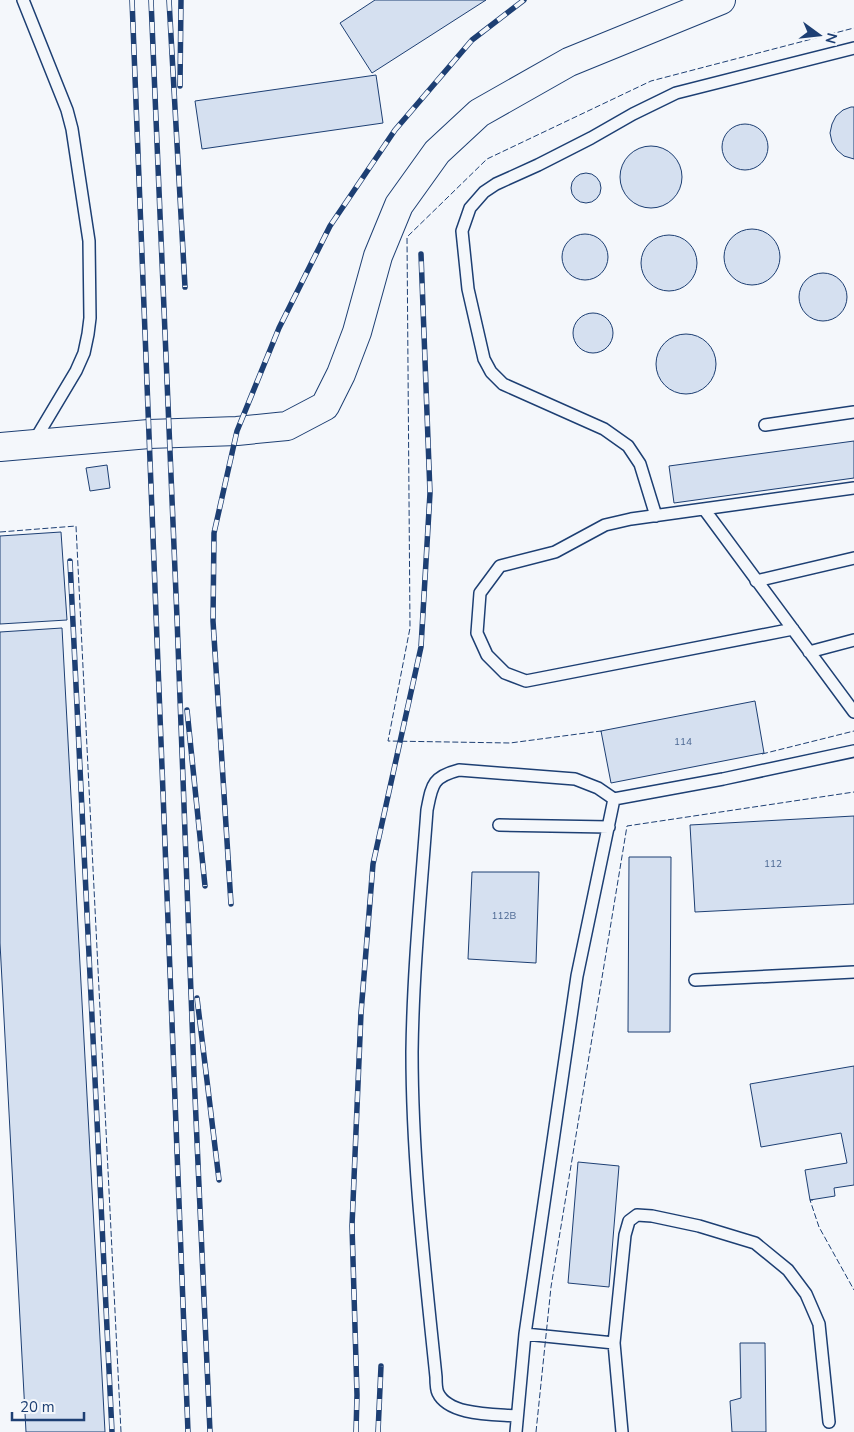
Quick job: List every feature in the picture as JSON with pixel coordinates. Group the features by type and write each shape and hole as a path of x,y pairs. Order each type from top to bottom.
{"main road":[{"path":"0,447 149,434 237,431 287,426 325,406 341,374 357,332 378,256 399,205 437,152 479,114 569,62 721,0"}],"lane":[{"path":"23,0 67,110 72,129 88,241 90,318 84,353 76,371 32,444"},
{"path":"656,516 640,464 628,446 604,429 503,384 490,372 484,359 468,289 462,231 470,208 484,192 496,184 592,138 633,114 676,94 854,48"},
{"path":"765,424 854,412"},
{"path":"792,629 526,681 505,672 487,655 477,632 480,593 500,566 555,552 605,525 616,521 854,488"},
{"path":"704,509 854,712"},
{"path":"756,581 854,558"},
{"path":"809,652 854,640"},
{"path":"518,1416 461,1410 447,1404 438,1393 421,1232 414,1126 412,1052 427,810 433,785 445,774 459,770 574,779 598,788 614,799 723,779 854,751"},
{"path":"516,1432 525,1334 577,976 614,799"},
{"path":"500,825 609,826"},
{"path":"695,980 854,972"},
{"path":"622,1432 614,1343 625,1235 629,1221 637,1215 652,1216 699,1226 755,1243 788,1270 806,1294 819,1324 829,1422"},
{"path":"525,1334 614,1343"}],"building":[{"path":"375,0 486,0 372,73 340,23"},
{"path":"376,75 383,123 202,149 195,101"},
{"path":"854,107 854,159 844,156 837,150 832,142 830,133 836,116 843,110"},
{"path":"745,124 758,128 764,134 768,147 764,160 758,166 745,170 732,166 726,160 722,147 726,134 732,128"},
{"path":"651,146 663,148 673,155 680,165 682,177 680,189 673,199 663,206 651,208 639,206 629,199 622,189 620,177 622,165 629,155 639,148"},
{"path":"586,173 592,174 600,182 600,194 592,202 586,203 580,202 572,194 571,188 572,182 580,174"},
{"path":"752,229 763,231 772,237 778,246 780,257 778,268 772,277 763,283 752,285 741,283 732,277 726,268 724,257 726,246 732,237 741,231"},
{"path":"580,234 590,234 604,244 608,257 604,270 598,276 590,280 580,280 566,270 562,262 562,252 572,238"},
{"path":"663,235 675,235 689,243 697,257 695,274 689,283 675,291 663,291 653,286 646,279 641,269 641,257 646,247 653,240"},
{"path":"818,273 828,273 837,277 843,283 847,297 843,311 837,317 828,321 818,321 809,317 803,311 799,302 799,292 803,283 809,277"},
{"path":"597,313 604,316 610,322 613,333 612,341 604,350 597,353 589,353 582,350 574,341 573,329 576,322 585,314"},
{"path":"686,334 698,336 711,347 716,364 714,376 703,389 686,394 674,392 661,381 656,364 658,352 669,339"},
{"path":"854,441 854,478 674,503 669,466"},
{"path":"107,465 110,488 90,491 86,468"},
{"path":"61,532 67,620 0,624 0,536"},
{"path":"62,628 105,1432 26,1432 0,943 0,632"},
{"path":"755,701 764,753 611,783 601,731"},
{"path":"854,816 854,904 695,912 690,825"},
{"path":"629,857 671,857 670,1032 628,1032"},
{"path":"472,872 539,872 536,963 468,959"},
{"path":"854,1066 854,1185 834,1188 835,1196 810,1200 805,1170 847,1163 841,1133 761,1147 750,1084"},
{"path":"578,1162 619,1166 609,1287 568,1283"},
{"path":"740,1343 765,1343 766,1432 732,1432 730,1401 741,1398"}],"railway":[{"path":"132,0 188,1432"},
{"path":"151,0 210,1432"},
{"path":"169,0 185,287"},
{"path":"180,86 181,0"},
{"path":"231,904 213,621 214,533 237,431 279,328 330,226 395,130 472,40 524,0"},
{"path":"356,1432 357,1395 352,1226 361,1013 373,864 421,647 430,493 421,254"},
{"path":"70,561 112,1432"},
{"path":"187,710 205,886"},
{"path":"197,998 219,1180"},
{"path":"378,1432 381,1366"}],"fence":[{"path":"601,732 510,743 388,741 410,628 407,237 487,159 651,81 854,28"},
{"path":"0,532 76,526 121,1432"},
{"path":"762,754 854,731"},
{"path":"536,1432 551,1287 627,826 854,792"},
{"path":"813,1200 810,1200 819,1227 854,1290"}]}
